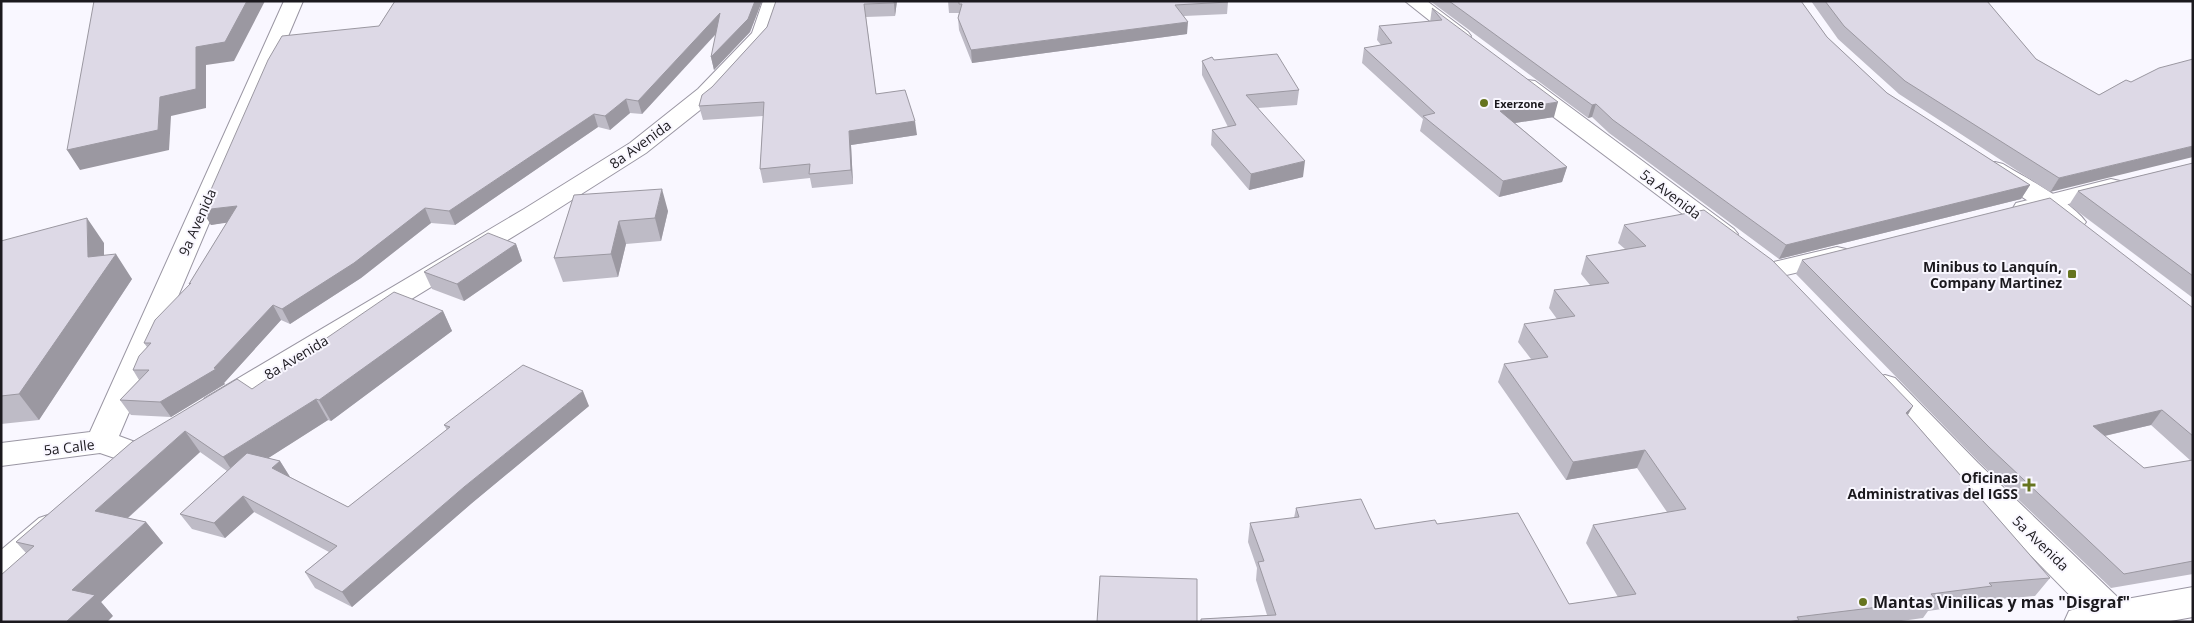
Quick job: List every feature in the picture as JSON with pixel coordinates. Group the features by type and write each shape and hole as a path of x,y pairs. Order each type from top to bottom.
{"street":[{"name":"9a Avenida","path":"101,442 294,1"},
{"name":"8a Avenida","path":"195,418 533,214 638,148 706,94 761,36 773,1"},
{"path":"1414,1 1478,49"},
{"name":"5a Avenida","path":"1509,73 1774,270 1795,292"},
{"path":"1981,159 2048,203 2093,238"},
{"path":"2000,214 2129,181"},
{"path":"1774,270 1859,249"},
{"name":"5a Avenida","path":"1871,371 2105,620"},
{"name":"5a Calle","path":"1,455 101,442 134,457"},
{"path":"1,570 76,506"},
{"path":"2105,620 2193,602"}],"building":[{"path":"94,1 247,1 225,42 196,47 196,89 160,97 158,130 67,150"},
{"path":"395,1 755,1 748,19 711,57 720,13 638,101 626,99 605,116 594,114 449,211 425,208 354,263 282,309 273,305 214,368 216,369 160,402 120,400 149,370 133,370 139,356 151,343 144,343 155,320 191,283 189,284 237,206 202,210 268,60 282,36 379,26"},
{"path":"776,1 894,1 894,3 864,4 876,94 905,90 915,121 849,131 851,170 809,174 810,164 760,169 764,102 699,106 702,95 712,87 767,27"},
{"path":"959,1 1228,2 1175,5 1188,22 971,50 958,18 962,4 959,4"},
{"path":"1449,1 1801,1 1827,37 1887,93 2030,185 1786,245 1613,120 1596,104 1592,105"},
{"path":"1825,1 1987,1 2036,59 2099,95 2126,80 2131,82 2159,68 2193,59 2193,146 2059,178 1905,81 1844,26"},
{"path":"1432,8 1558,102 1500,111 1567,167 1503,181 1423,116 1435,113 1364,48 1392,43 1379,26 1442,20"},
{"path":"1277,54 1299,90 1246,95 1305,161 1251,174 1212,130 1236,125 1202,61 1212,57 1214,60"},
{"path":"2193,163 2193,276 2078,191"},
{"path":"662,189 655,218 619,221 611,254 554,258 574,195"},
{"path":"2050,198 2193,308 2193,436 2162,410 2093,426 2144,468 2193,460 2193,561 2124,574 1989,447 1802,260"},
{"path":"1704,210 1772,260 1913,406 1906,413 2050,578 1989,583 1992,586 1931,594 1936,600 1797,617 1799,620 1788,622 1201,622 1201,619 1276,615 1258,562 1264,561 1250,523 1299,517 1296,508 1361,499 1375,529 1435,520 1437,524 1518,513 1569,604 1636,594 1593,525 1686,509 1645,450 1573,462 1504,364 1548,357 1524,324 1575,316 1554,290 1609,283 1586,256 1646,246 1624,225"},
{"path":"87,218 88,257 116,254 19,394 1,396 1,241"},
{"path":"488,233 516,244 457,284 424,272"},
{"path":"394,292 443,311 319,400 316,399 223,457 185,431 95,511 146,522 72,590 95,595 66,622 1,622 1,575 34,546 16,542 132,442 237,379 252,389"},
{"path":"523,365 583,391 464,487 342,592 305,572 337,546 243,496 214,523 180,514 247,453 280,461 272,468 348,507 450,427 444,425"},
{"path":"1100,576 1197,579 1197,622 1097,622"}],"place":[{"name":"Exerzone","path":"1484,103"},
{"name":"Minibus to Lanquín, Company Martinez","path":"2072,274"},
{"name":"Oficinas Administrativas del IGSS","path":"2029,485"},
{"name":"Mantas Vinilicas y mas \"Disgraf\"","path":"1863,602"}]}
